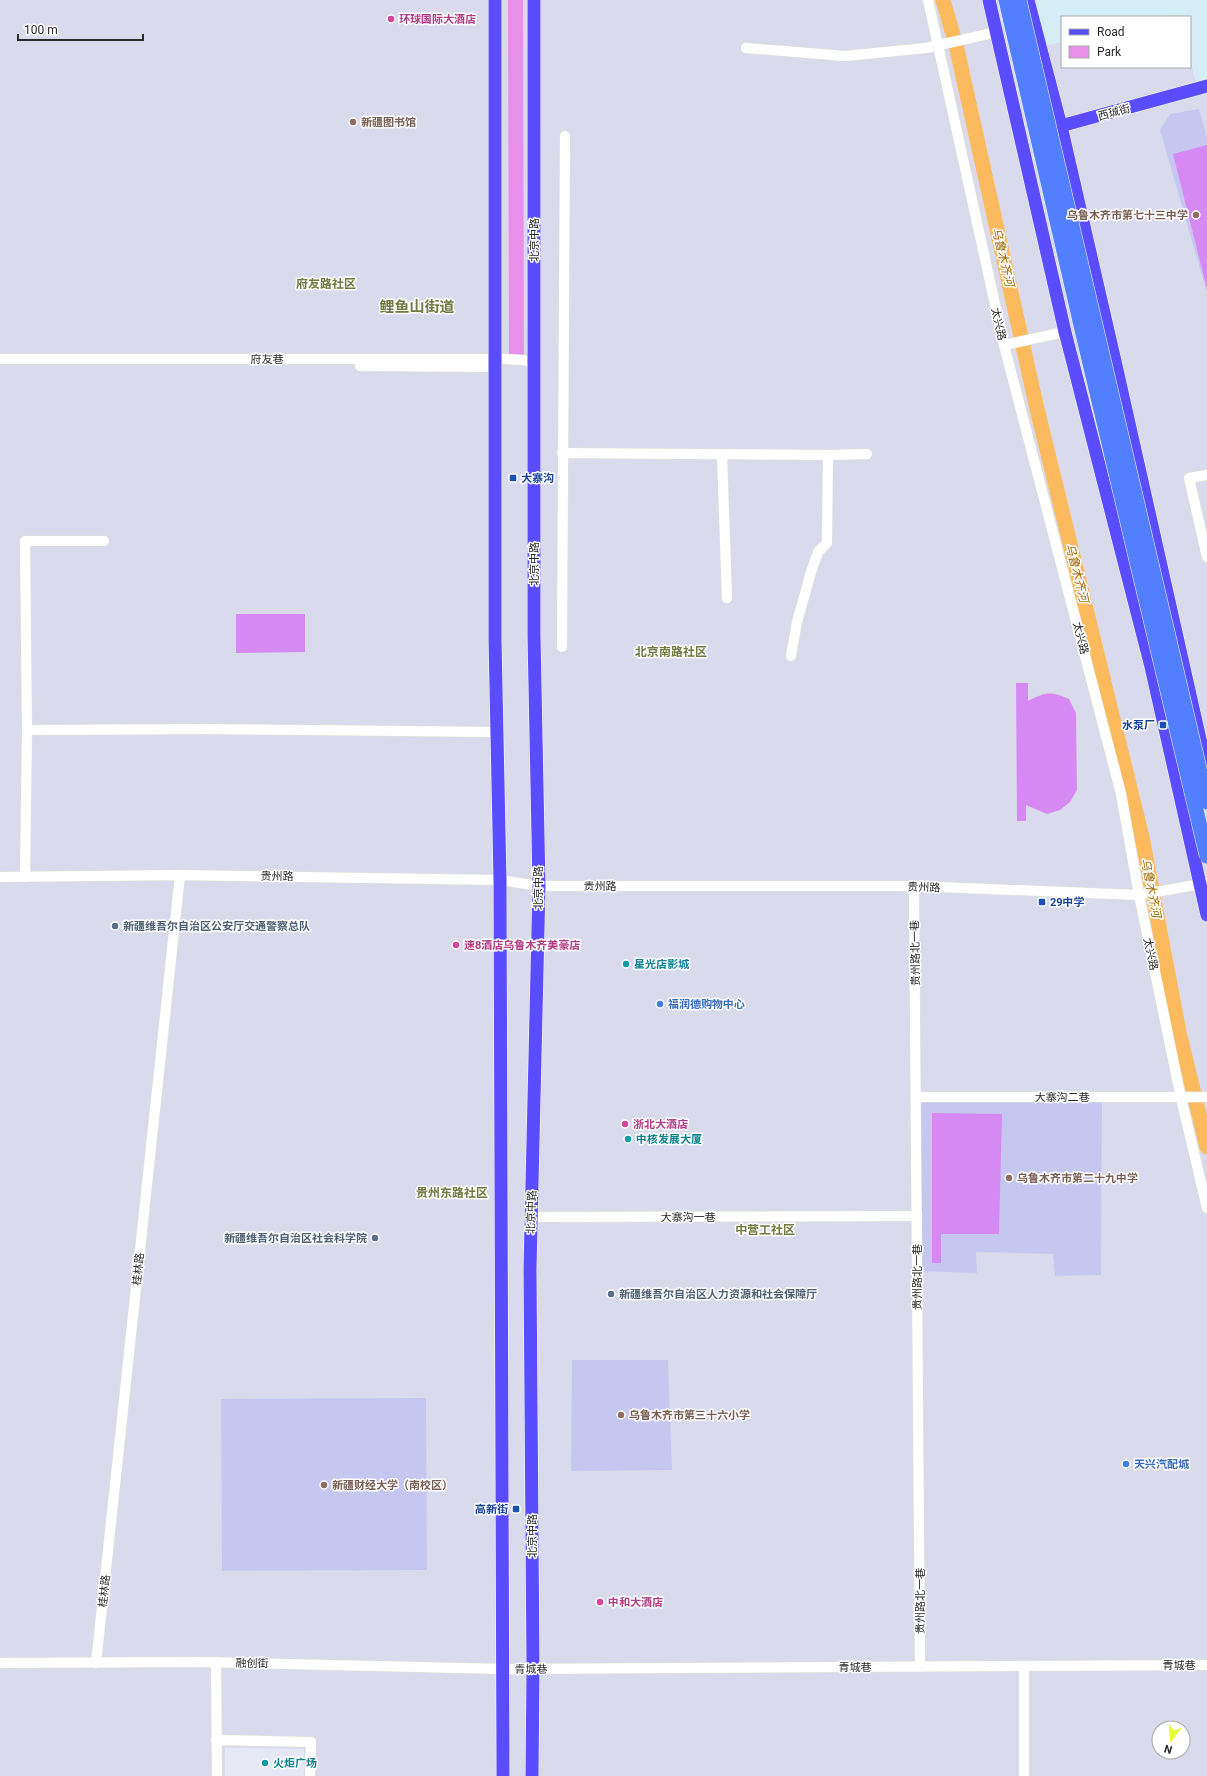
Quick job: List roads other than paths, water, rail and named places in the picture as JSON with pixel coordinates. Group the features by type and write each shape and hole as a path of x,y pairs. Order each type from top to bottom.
{"highway":[{"path":"1006,0 1079,319 1207,856"},
{"path":"1019,0 1207,802"}],"main road":[{"path":"495,0 495,639 500,880 504,1669 503,1776"},
{"name":"北京中路","path":"532,1776 533,1668 530,1270 539,886 534,636 534,0"},
{"path":"989,0 1065,332 1152,667 1204,884 1207,915"},
{"path":"1028,0 1061,126 1116,360 1207,770"},
{"name":"西珹街","path":"1020,135 1061,126 1207,86"}],"street":[{"name":"太兴路","path":"928,0 937,45 1007,344 1121,794 1207,1208"},
{"path":"746,48 845,56 926,48 997,32"},
{"path":"562,647 565,136"},
{"path":"1007,344 1065,332"},
{"name":"府友巷","path":"0,359 495,363"},
{"name":"府友巷","path":"0,365 495,363 523,360 534,364"},
{"path":"562,453 828,456 867,454"},
{"path":"722,455 727,598"},
{"path":"791,656 797,622 811,572 818,552 827,543 828,456"},
{"path":"1207,475 1189,478 1207,557"},
{"path":"25,877 27,730 25,541 104,541"},
{"path":"27,730 205,729 497,732"},
{"name":"贵州路","path":"0,877 180,875 500,880 539,886 914,886 1141,895 1204,884"},
{"name":"桂林路","path":"96,1663 180,875"},
{"name":"贵州路北一巷","path":"914,886 920,1667"},
{"name":"大寨沟二巷","path":"916,1097 1204,1097"},
{"name":"大寨沟一巷","path":"531,1217 917,1216"},
{"path":"216,1662 217,1776"},
{"name":"融创街","path":"0,1663 216,1662 504,1669"},
{"name":"青城巷","path":"504,1669 1207,1665"},
{"path":"1024,1666 1024,1776"},
{"path":"216,1740 311,1742 310,1776"}],"waterway":[{"name":"乌鲁木齐河","path":"943,0 956,45 1037,409 1142,837 1179,1032 1207,1147"}],"place":[{"name":"环球国际大酒店","path":"391,19"},
{"name":"新疆图书馆","path":"353,122"},
{"name":"乌鲁木齐市第七十三中学","path":"1196,215"},
{"name":"大寨沟","path":"513,478"},
{"name":"水泵厂","path":"1163,725"},
{"name":"29中学","path":"1042,902"},
{"name":"新疆维吾尔自治区公安厅交通警察总队","path":"115,926"},
{"name":"速8酒店乌鲁木齐美豪店","path":"456,945"},
{"name":"星光店影城","path":"626,964"},
{"name":"福润德购物中心","path":"660,1004"},
{"name":"浙北大酒店","path":"625,1124"},
{"name":"中核发展大厦","path":"628,1139"},
{"name":"乌鲁木齐市第二十九中学","path":"1009,1178"},
{"name":"新疆维吾尔自治区社会科学院","path":"375,1238"},
{"name":"新疆维吾尔自治区人力资源和社会保障厅","path":"611,1294"},
{"name":"乌鲁木齐市第三十六小学","path":"621,1415"},
{"name":"天兴汽配城","path":"1126,1464"},
{"name":"新疆财经大学（南校区）","path":"324,1485"},
{"name":"高新街","path":"516,1509"},
{"name":"中和大酒店","path":"600,1602"},
{"name":"火炬广场","path":"265,1763"}],"district":[{"name":"府友路社区","path":"326,284"},
{"name":"鲤鱼山街道","path":"417,307"},
{"name":"北京南路社区","path":"671,652"},
{"name":"贵州东路社区","path":"452,1193"},
{"name":"中营工社区","path":"765,1230"}]}
